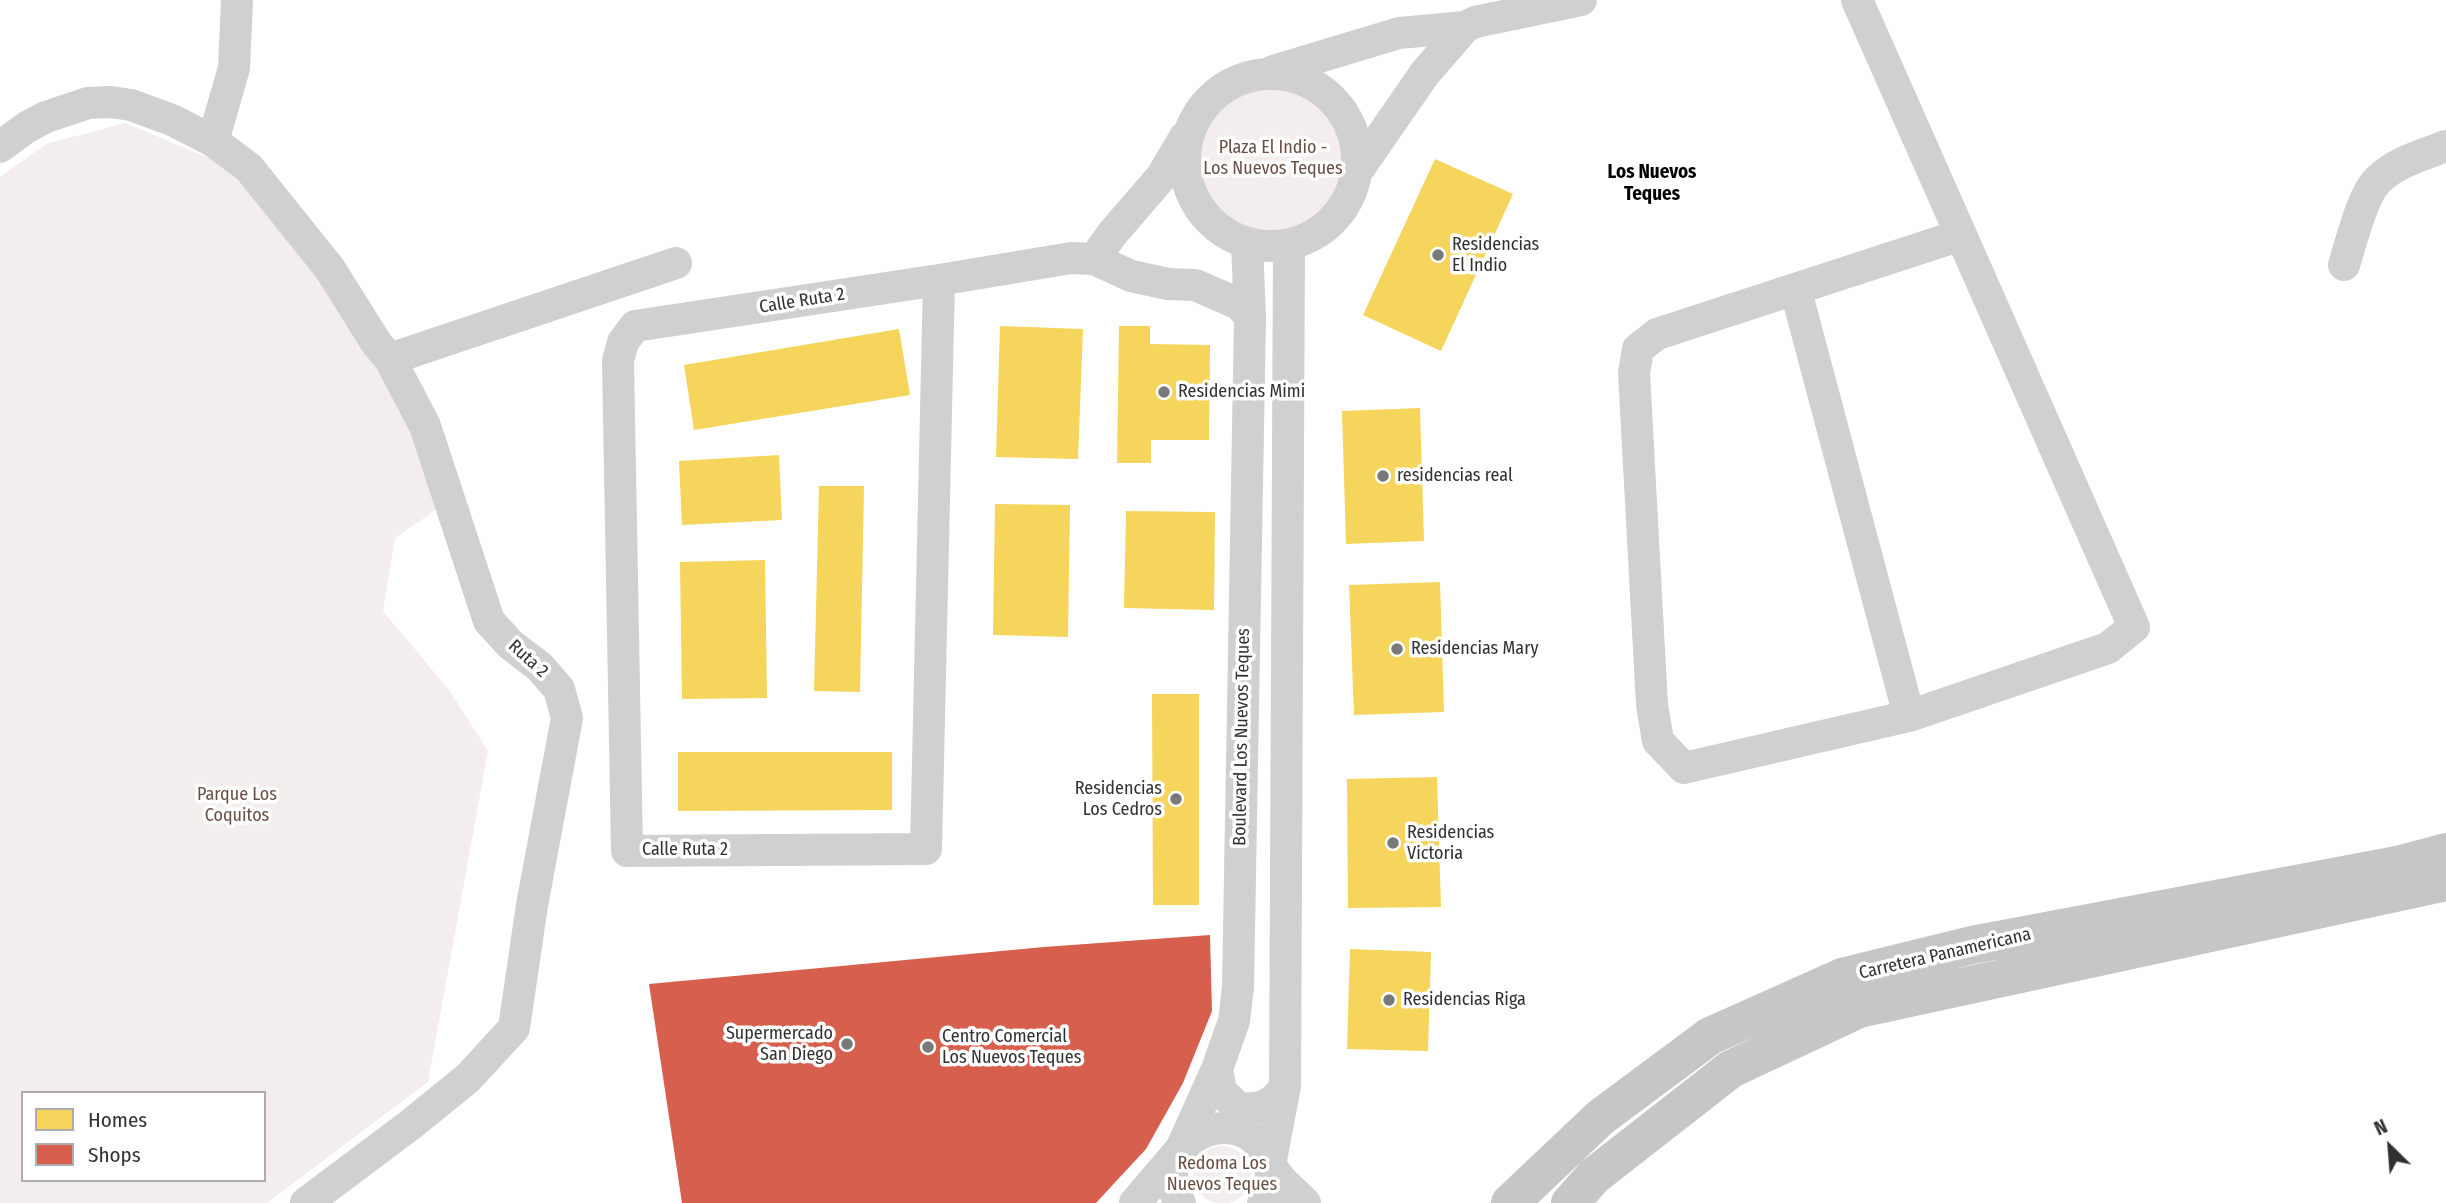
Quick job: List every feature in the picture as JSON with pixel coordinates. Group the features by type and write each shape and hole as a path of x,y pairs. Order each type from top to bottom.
{"main road":[{"name":"Carretera Panamericana","path":"1510,1203 1601,1117 1710,1036 1842,976 1972,945 2397,865 2446,852"},
{"name":"Carretera Panamericana","path":"1570,1203 1594,1177 1731,1069 1859,1009 2446,883"}],"street":[{"path":"213,141 234,68 237,0"},
{"path":"1263,74 1399,33 1465,27 1475,22 1581,0"},
{"path":"1857,0 1961,235 2134,627 2108,648 1909,716 1684,768 1658,741 1653,705 1634,373 1638,349 1657,334 1796,291 1961,235"},
{"path":"1358,170 1425,74 1465,27"},
{"path":"1200,111 1187,135 1184,162 1189,190 1202,213 1222,232 1247,243 1268,247 1289,245 1315,234 1337,216 1352,192 1358,170 1358,148 1352,127 1342,108 1325,91 1297,77 1269,73 1243,78 1219,91 1200,111 1162,176 1112,234 1083,258 1131,276 1168,284 1195,285 1239,304 1250,317"},
{"name":"Ruta 2","path":"0,147 46,117 88,103 111,102 131,105 172,120 213,141 249,168 330,269 377,344 390,359 425,426 489,621 511,645 540,667 559,689 567,718 532,905 514,1028 468,1078 306,1203"},
{"path":"2344,265 2363,206 2376,181 2402,163 2446,146"},
{"name":"Boulevard Los Nuevos Teques","path":"1135,1203 1181,1149 1217,1069 1234,1021 1238,987 1250,317 1247,243"},
{"path":"1263,1203 1271,1181 1270,1164 1285,1086 1289,245"},
{"name":"Calle Ruta 2","path":"939,280 926,849 627,851 618,362 623,342 635,326 1083,258"},
{"path":"390,359 676,263"},
{"path":"1796,291 1909,716"},
{"path":"1217,1069 1221,1091 1238,1108 1248,1109 1272,1102 1279,1097 1285,1086"},
{"path":"1180,1203 1172,1180 1174,1164 1181,1149 1191,1138 1205,1130 1221,1127 1236,1129 1252,1137 1264,1149 1281,1180 1305,1203"}],"green space":[{"name":"Plaza El Indio - Los Nuevos Teques","path":"1269,73 1311,83 1334,100 1350,123 1358,165 1348,199 1330,219 1315,230 1287,240 1247,243 1218,220 1200,199 1191,178 1190,151 1192,137 1202,111 1219,91 1236,82"},
{"name":"Parque Los Coquitos","path":"125,123 236,169 312,262 404,396 449,501 395,538 383,611 449,690 488,751 428,1082 267,1203 0,1203 0,177 46,144"},
{"name":"Redoma Los Nuevos Teques","path":"1216,1146 1228,1146 1243,1154 1251,1169 1251,1181 1243,1196 1228,1204 1216,1204 1201,1196 1193,1181 1193,1169 1201,1154"}],"building: Homes":[{"name":"Residencias El Indio","path":"1435,159 1513,194 1441,351 1363,315"},
{"path":"1000,326 1083,329 1078,459 996,457"},
{"name":"Residencias Mimi","path":"1119,326 1150,326 1150,344 1210,345 1209,440 1151,440 1151,463 1117,463"},
{"path":"899,329 910,395 694,430 684,365"},
{"name":"residencias real","path":"1420,408 1424,541 1346,544 1342,411"},
{"path":"779,455 782,520 682,525 679,461"},
{"path":"819,486 864,486 860,692 814,691"},
{"path":"995,504 1070,505 1068,637 993,635"},
{"path":"1126,511 1215,512 1214,610 1124,608"},
{"path":"765,560 767,698 682,699 680,562"},
{"name":"Residencias Mary","path":"1440,582 1444,712 1354,715 1349,585"},
{"name":"Residencias Los Cedros","path":"1152,694 1199,694 1199,905 1153,905"},
{"path":"678,752 892,752 892,810 678,811"},
{"name":"Residencias Victoria","path":"1437,777 1441,907 1348,908 1347,779"},
{"name":"Residencias Riga","path":"1350,949 1431,952 1428,1051 1347,1049"}],"building: Shops":[{"name":"Centro Comercial Los Nuevos Teques","path":"1210,935 1212,1011 1183,1083 1146,1149 1096,1203 682,1203 649,984 1044,947"}],"place":[{"name":"Residencias El Indio","path":"1438,255"},
{"name":"Residencias Mimi","path":"1164,392"},
{"name":"residencias real","path":"1383,476"},
{"name":"Residencias Mary","path":"1397,649"},
{"name":"Residencias Los Cedros","path":"1176,799"},
{"name":"Residencias Victoria","path":"1393,843"},
{"name":"Residencias Riga","path":"1389,1000"},
{"name":"Supermercado San Diego","path":"847,1044"},
{"name":"Centro Comercial Los Nuevos Teques","path":"928,1047"}],"district":[{"name":"Los Nuevos Teques","path":"1652,184"}]}
